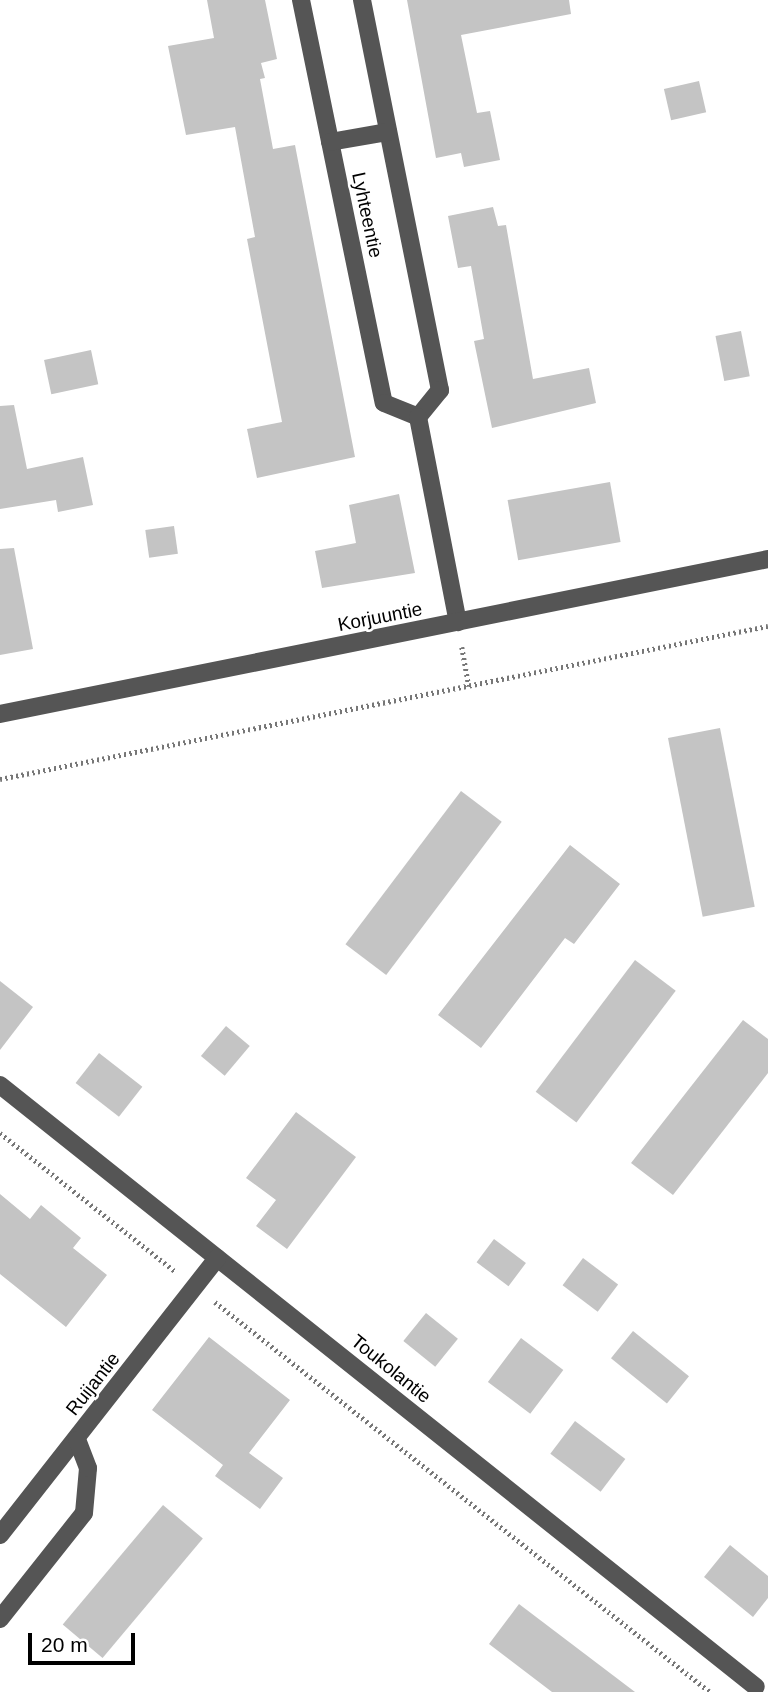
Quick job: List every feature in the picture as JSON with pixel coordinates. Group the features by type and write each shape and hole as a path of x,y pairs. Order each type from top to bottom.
{"street":[{"name":"Lyhteentie","path":"301,0 384,403 418,417 440,390 362,0"},
{"path":"330,142 388,132"},
{"path":"418,417 458,622"},
{"name":"Korjuuntie","path":"0,714 768,559"},
{"name":"Toukolantie","path":"0,1085 759,1684"},
{"name":"Ruijantie","path":"0,1535 217,1258"},
{"path":"0,1619 84,1513 88,1468 77,1440"}],"path":[{"path":"458,622 469,686"},
{"path":"0,779 768,626"},
{"path":"0,1133 710,1692"}],"building":[{"path":"207,0 265,0 277,59 261,63 265,78 260,79 273,149 295,145 355,457 257,478 247,429 282,422 247,239 255,237 235,127 186,135 168,46 214,38"},
{"path":"407,0 569,0 571,14 461,35 477,113 490,111 500,160 464,167 461,153 436,158"},
{"path":"699,81 706,112 671,120 664,89"},
{"path":"493,207 498,226 506,225 533,379 589,368 596,403 492,428 474,341 484,339 471,266 458,268 448,216"},
{"path":"741,331 750,376 724,381 715,336"},
{"path":"91,350 98,384 51,394 44,360"},
{"path":"14,405 27,469 83,457 93,505 58,512 56,500 0,509 0,406"},
{"path":"610,482 621,542 518,560 508,500"},
{"path":"399,494 415,573 322,588 315,551 356,543 349,505"},
{"path":"174,526 178,554 149,558 145,530"},
{"path":"14,548 33,649 0,655 0,549"},
{"path":"720,728 755,907 703,917 668,738"},
{"path":"461,791 502,822 386,975 345,944"},
{"path":"570,845 620,884 574,944 565,938 481,1048 438,1015"},
{"path":"635,960 676,991 576,1122 536,1092"},
{"path":"0,981 33,1007 0,1050"},
{"path":"743,1020 768,1039 768,1073 673,1195 631,1163"},
{"path":"226,1026 250,1046 225,1076 201,1056"},
{"path":"99,1053 142,1087 119,1117 76,1083"},
{"path":"296,1112 356,1157 287,1249 256,1226 276,1200 246,1178"},
{"path":"0,1194 30,1219 41,1205 81,1238 73,1248 107,1275 66,1327 0,1274"},
{"path":"494,1239 526,1263 508,1286 477,1262"},
{"path":"583,1258 618,1284 598,1312 563,1285"},
{"path":"426,1313 458,1339 435,1367 403,1341"},
{"path":"633,1331 689,1376 667,1404 611,1358"},
{"path":"209,1337 290,1400 249,1453 283,1478 260,1509 215,1476 223,1465 152,1410"},
{"path":"521,1338 563,1370 530,1414 488,1382"},
{"path":"575,1421 625,1459 601,1492 550,1454"},
{"path":"163,1505 203,1538 103,1658 63,1625"},
{"path":"730,1545 768,1576 768,1598 753,1617 704,1577"},
{"path":"519,1604 635,1692 552,1692 489,1644"}]}
